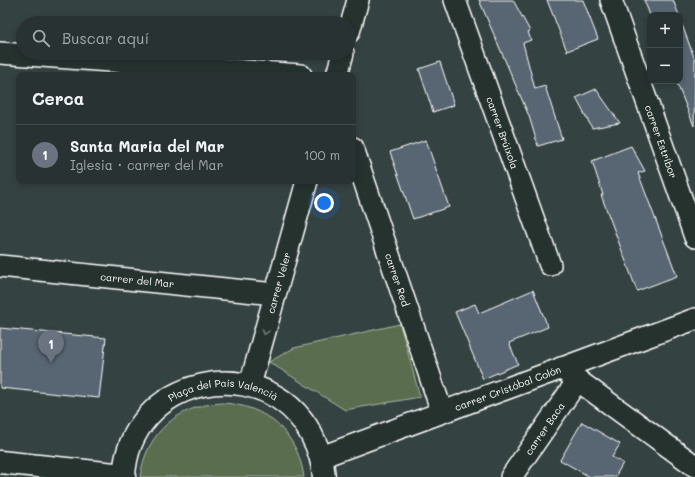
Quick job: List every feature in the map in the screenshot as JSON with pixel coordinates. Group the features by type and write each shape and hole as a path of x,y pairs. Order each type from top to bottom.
{"street":[{"path":"354,16 358,0"},
{"name":"carrer Brúixola","path":"455,0 550,265"},
{"name":"carrer Estribor","path":"611,0 695,237"},
{"path":"0,53 16,54"},
{"path":"96,60 260,72"},
{"path":"338,72 341,60"},
{"name":"carrer Red","path":"356,157 442,412"},
{"name":"carrer Veler","path":"250,385 306,184"},
{"name":"carrer del Mar","path":"0,266 275,294"},
{"name":"carrer Cristóbal Colón","path":"322,467 442,412 695,319"},
{"path":"561,368 690,469"},
{"name":"carrer Baca","path":"511,477 578,380"},
{"name":"Plaça del País Valencià","path":"124,476 126,459 131,444 148,417 159,405 172,396 187,389 202,384 218,382 234,382 250,385 267,391 282,400 306,425 315,441 322,467"},
{"path":"0,462 124,476"}],"green space":[{"path":"400,324 420,397 345,410 269,362 294,348"},
{"path":"222,403 253,409 277,424 295,447 301,461 304,477 140,477 143,461 149,447 167,424 191,409"}],"building":[{"path":"479,0 513,0 530,31 528,32 531,40 523,43 535,89 545,86 562,139 538,146 529,116"},
{"path":"547,0 583,0 598,39 567,51"},
{"path":"644,0 673,0 678,12 649,12"},
{"path":"683,27 695,60 694,126 677,84 683,84"},
{"path":"440,62 454,105 433,112 419,69"},
{"path":"596,89 620,123 592,128 576,98"},
{"path":"426,140 449,207 413,219 390,152"},
{"path":"631,146 645,171 638,173 677,276 637,291 601,195 603,195 592,161"},
{"path":"533,290 548,327 509,343 518,364 483,379 455,312 475,304 479,313"},
{"path":"0,328 106,338 99,398 0,388"},
{"path":"582,422 620,444 612,457 623,463 615,477 590,477 560,460"}],"place":[{"name":"Santa Maria del Mar","path":"51,363"}]}
